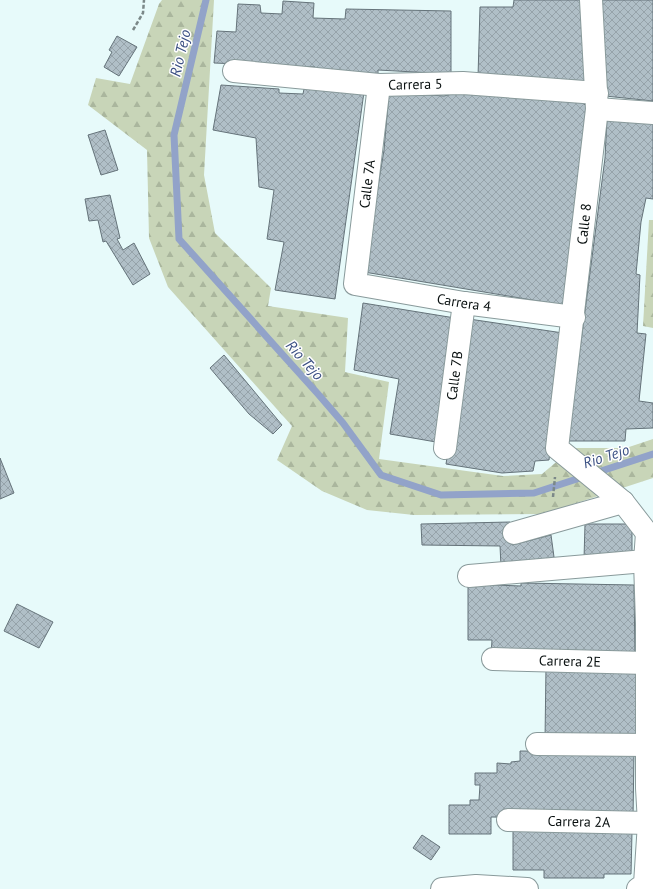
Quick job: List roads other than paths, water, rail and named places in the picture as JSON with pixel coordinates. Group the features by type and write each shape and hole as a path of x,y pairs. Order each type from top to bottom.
{"street":[{"name":"Calle 8","path":"592,0 597,101 574,317 564,453 618,498"},
{"name":"Carrera 5","path":"234,71 379,85 462,83 597,101 653,113"},
{"name":"Calle 7A","path":"355,284 379,85"},
{"name":"Carrera 4","path":"355,284 464,303 574,317"},
{"name":"Calle 7B","path":"445,448 464,303"},
{"path":"514,533 618,498 650,533 645,561 650,624 647,663 650,708 647,745 650,788 649,822 645,884 638,889"},
{"path":"469,576 645,561"},
{"name":"Carrera 2E","path":"493,659 647,663"},
{"path":"537,744 647,745"},
{"name":"Carrera 2A","path":"508,820 649,822"},
{"path":"442,889 476,886 527,889"}],"waterway":[{"name":"Rio Tejo","path":"206,0 174,135 179,239 343,423 381,475 441,495 534,493 653,454"}]}
